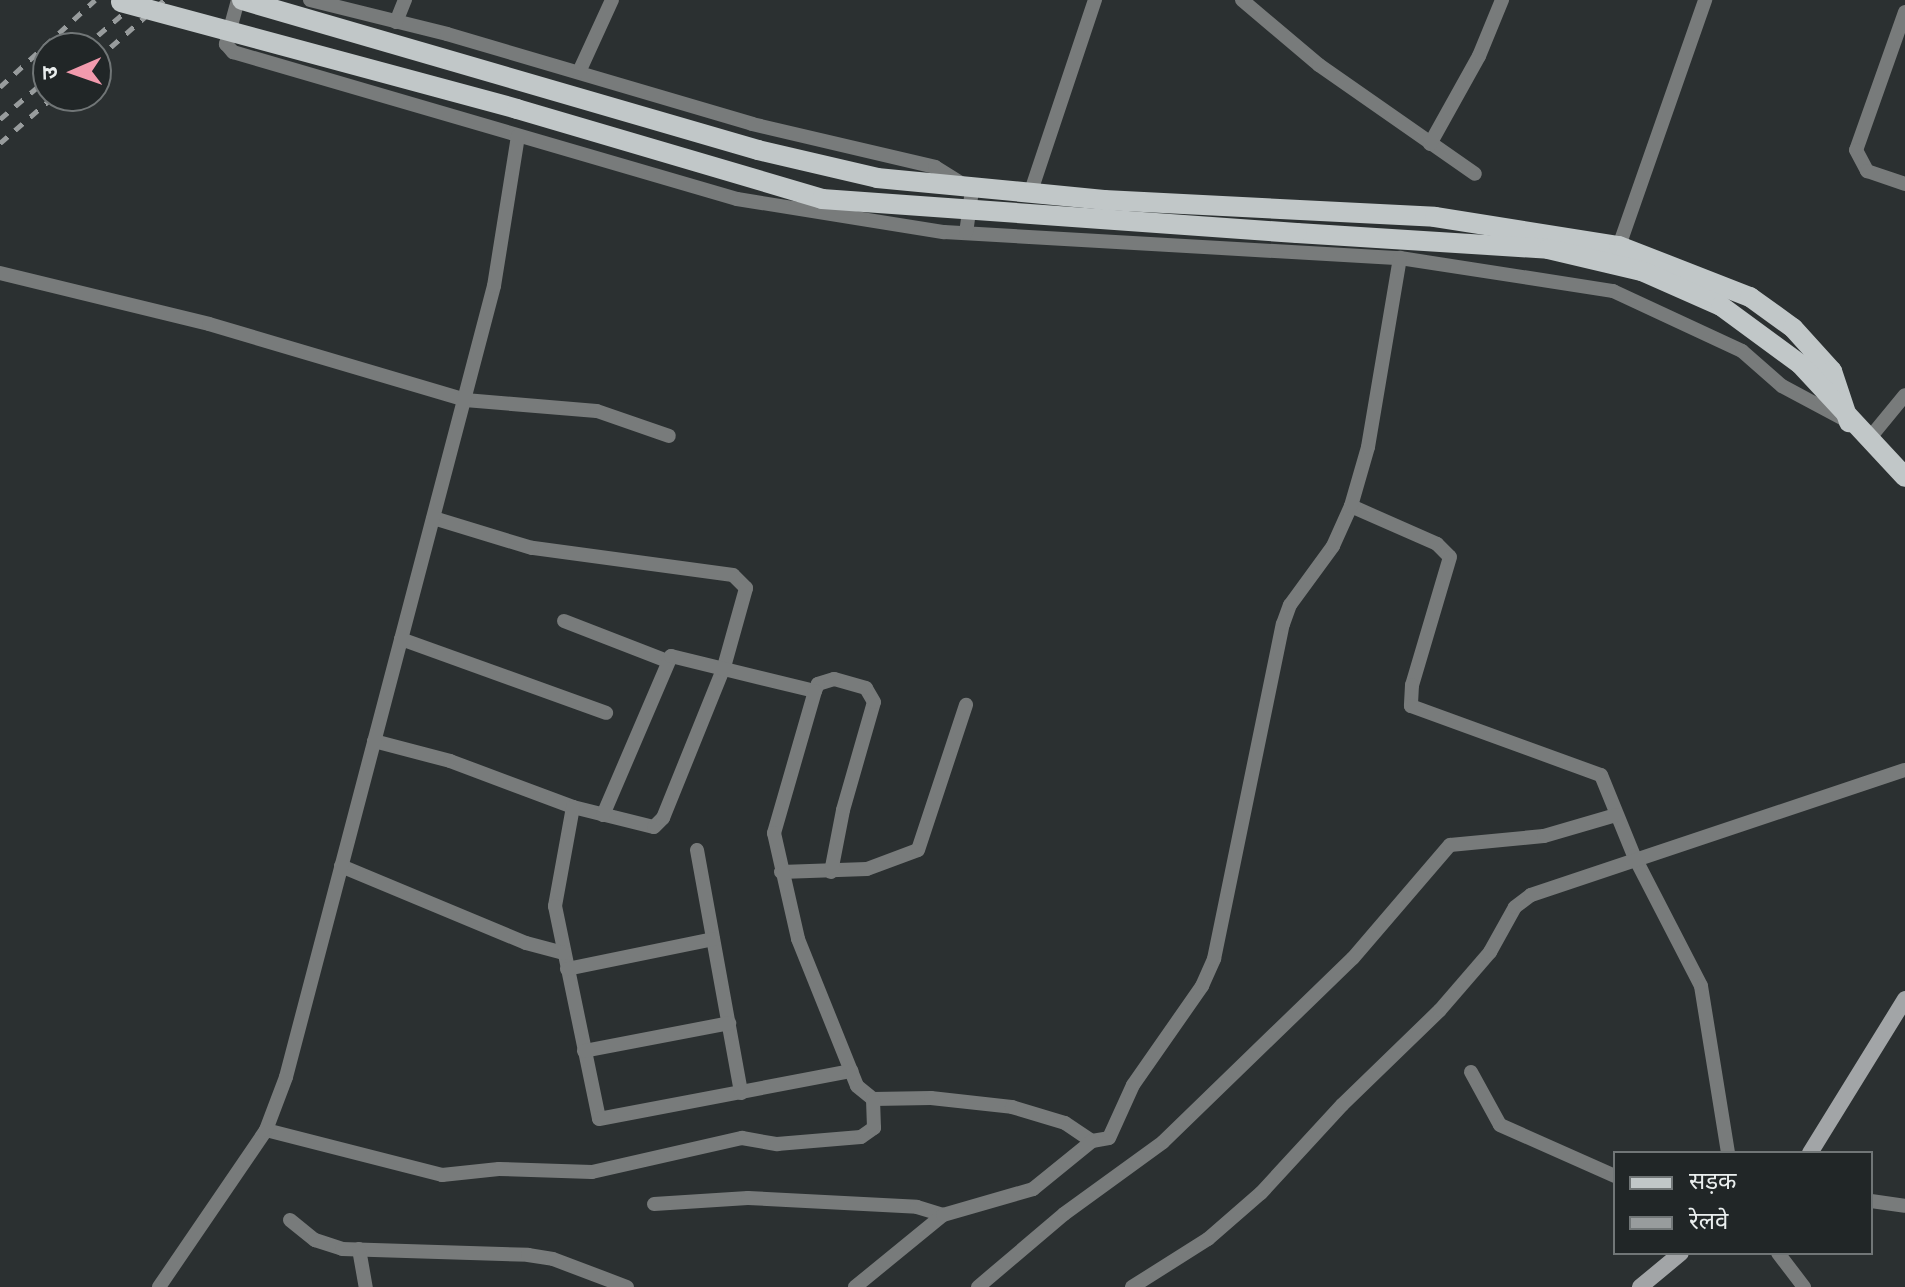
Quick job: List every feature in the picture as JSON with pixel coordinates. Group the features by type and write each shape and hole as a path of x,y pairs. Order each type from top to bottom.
{"main road":[{"path":"115,0 517,109 822,199 1548,249 1642,271 1721,306 1800,364 1849,422 1905,477"},
{"path":"240,0 758,150 877,178 972,190 1435,217 1619,246 1750,297 1793,328 1832,371 1849,422"}],"street":[{"path":"240,0 226,44 233,52 737,199 966,233 1400,258 1613,291 1742,351 1782,386 1849,422"},
{"path":"310,0 579,72 766,128 935,167 972,190 966,233"},
{"path":"396,22 405,0"},
{"path":"579,72 612,0"},
{"path":"1030,194 1095,0"},
{"path":"1242,0 1319,65 1475,174"},
{"path":"1430,144 1474,68 1502,0"},
{"path":"1619,246 1705,0"},
{"path":"1905,12 1856,150 1867,171 1905,184"},
{"path":"159,1287 266,1130 286,1077 494,286 518,136"},
{"path":"831,872 874,702 866,688 834,679 818,684 815,691 776,817 781,872 798,939 864,1096 873,1099 931,1098 1012,1107 1065,1123 1092,1141 1101,1142 1115,1132 1133,1085 1202,986 1214,959 1283,624 1290,605 1333,546 1351,506 1382,378 1400,258"},
{"path":"0,273 209,324 465,396 597,411 669,436"},
{"path":"1868,440 1905,395"},
{"path":"1351,506 1437,544 1450,557 1412,685 1411,706 1601,775 1635,858 1701,986 1728,1151"},
{"path":"374,741 450,761 573,807 647,827 659,825 724,667 746,588 741,578 520,546 433,518"},
{"path":"564,621 667,661"},
{"path":"401,639 606,713"},
{"path":"603,815 667,661 677,655 815,691"},
{"path":"781,872 867,869 918,850 966,705"},
{"path":"1132,1287 1208,1239 1261,1193 1342,1105 1440,1010 1490,952 1515,907 1531,895 1905,770"},
{"path":"573,807 555,896 596,1114 603,1121 851,1071"},
{"path":"978,1287 1064,1214 1172,1133 1353,958 1450,845 1544,836 1618,818"},
{"path":"697,850 741,1093"},
{"path":"341,866 526,943 564,953"},
{"path":"567,969 713,939"},
{"path":"1811,1151 1905,999"},
{"path":"584,1051 729,1023"},
{"path":"1471,1072 1500,1125 1613,1175"},
{"path":"266,1130 442,1175 499,1169 592,1172 742,1138 777,1144 861,1137 874,1128 873,1099"},
{"path":"855,1287 943,1215 1033,1189 1092,1141"},
{"path":"654,1204 748,1198 917,1207 943,1215"},
{"path":"1873,1201 1905,1206"},
{"path":"290,1220 328,1246 528,1255 627,1287"},
{"path":"359,1249 366,1287"},
{"path":"1640,1287 1679,1255"},
{"path":"1780,1255 1804,1287"},
{"path":"581,1287 586,1272"}],"railway":[{"path":"0,87 95,0"},
{"path":"102,32 139,0"},
{"path":"112,46 164,0"},
{"path":"0,119 32,92"},
{"path":"0,143 36,112"}]}
